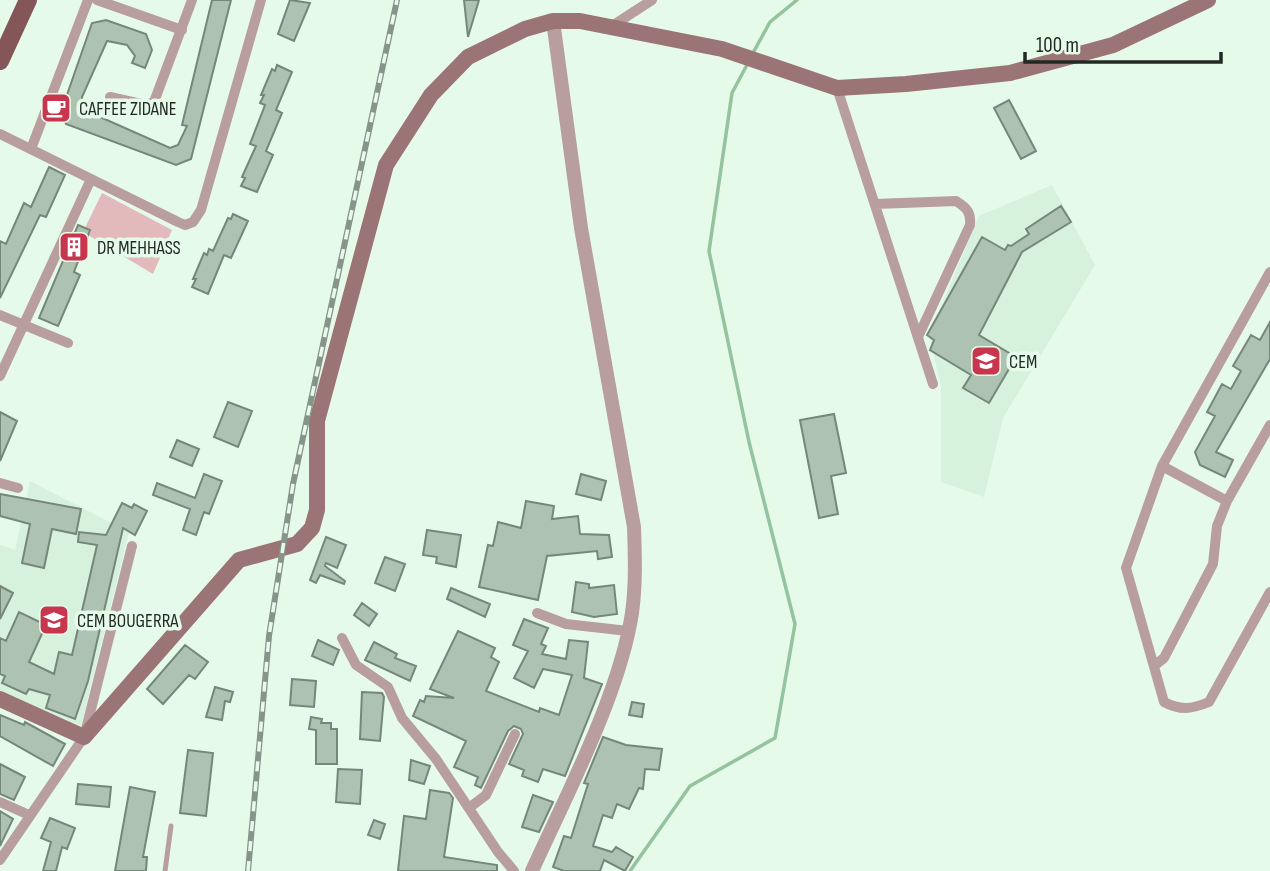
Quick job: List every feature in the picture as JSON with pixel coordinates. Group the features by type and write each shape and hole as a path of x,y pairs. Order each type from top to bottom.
{"main road":[{"path":"0,61 28,0"},
{"path":"0,699 84,737 239,560 297,544 312,528 317,510 317,421 386,165 431,95 468,57 525,29 554,21 612,26 722,49 837,88 906,84 1010,73 1113,46 1208,0"}],"street":[{"path":"31,149 88,0"},
{"path":"97,0 182,30"},
{"path":"110,97 146,105 154,102 192,0"},
{"path":"0,134 177,222 185,225 193,222 201,210 261,0"},
{"path":"612,26 652,0"},
{"path":"532,871 600,716 628,631 635,573 634,527 581,228 554,21"},
{"path":"837,88 933,384"},
{"path":"0,376 91,179"},
{"path":"875,204 956,201 966,207 971,216 970,225 918,337"},
{"path":"1270,272 1162,466 1126,568 1164,702 1176,708 1192,709 1209,702 1270,592"},
{"path":"0,315 68,343"},
{"path":"1154,666 1164,657 1213,564 1217,526 1227,500 1270,425"},
{"path":"1162,466 1227,500"},
{"path":"0,483 18,488"},
{"path":"0,860 84,737 132,546"},
{"path":"537,613 566,624 628,631"},
{"path":"342,638 356,665 388,687 402,718 514,871"},
{"path":"469,808 486,795 515,734"},
{"path":"0,802 29,815"}],"lane":[{"path":"165,871 171,826"}],"shaded area":[{"name":"CEM","path":"1052,185 1095,265 1003,418 984,497 941,482 941,386 929,335 979,216"},
{"path":"102,193 172,230 153,274 83,232"},
{"name":"CEM BOUGERRA","path":"30,481 129,532 81,726 0,690 0,545 15,550"}],"building":[{"path":"212,0 231,0 191,159 176,165 66,124 61,112 92,23 106,20 146,34 152,50 145,68 132,63 135,56 127,45 107,41 82,97 82,109 170,148 178,145 187,126 182,125"},
{"path":"290,0 310,3 294,41 278,34"},
{"path":"464,0 479,0 468,37"},
{"path":"277,65 292,72 276,110 282,113 266,151 273,155 257,192 241,186 245,178 242,177 256,146 250,144 265,105 260,103 264,95 261,95 272,69 275,71"},
{"path":"1009,100 1036,151 1021,159 994,108"},
{"path":"49,167 65,175 46,217 40,215 0,298 0,241 6,244 24,203 31,207"},
{"path":"1061,206 1071,222 1022,252 979,335 1016,357 989,403 963,388 971,375 930,350 934,340 927,335 982,237 1005,250 1008,245 1011,246 1029,234 1026,229"},
{"path":"233,214 248,221 231,258 224,255 208,294 192,287 196,279 193,279 204,253 207,255 209,249 213,251 228,218 231,219"},
{"path":"78,225 90,230 74,272 80,275 58,326 39,318"},
{"path":"1270,322 1270,359 1216,452 1233,460 1225,477 1200,465 1195,452 1215,416 1207,412 1222,384 1231,389 1241,371 1233,366 1251,335 1260,340"},
{"path":"228,402 252,411 238,447 214,437"},
{"path":"0,412 17,421 0,461"},
{"path":"834,414 846,473 831,476 838,514 819,518 800,420"},
{"path":"177,440 199,449 192,466 170,457"},
{"path":"204,474 222,481 209,514 204,512 196,535 183,530 190,509 153,495 157,483 195,498"},
{"path":"581,474 606,481 601,500 576,494"},
{"path":"0,494 81,509 76,534 52,529 44,568 22,563 30,524 0,516"},
{"path":"526,501 554,506 552,519 578,516 580,534 609,535 612,557 598,559 597,551 547,556 538,600 479,587 488,545 493,546 498,522 521,528"},
{"path":"122,503 132,508 134,504 147,511 135,535 123,528 88,681 75,719 46,708 50,695 29,689 26,694 2,683 5,676 0,674 0,638 6,641 19,612 46,625 29,662 54,674 59,652 72,655 97,545 78,542 79,532 106,535"},
{"path":"427,530 461,535 456,567 436,563 437,557 423,555"},
{"path":"326,537 346,545 337,568 326,563 325,566 345,581 344,584 320,575 316,583 310,580"},
{"path":"385,557 405,564 395,591 375,583"},
{"path":"576,582 589,584 589,588 614,585 617,614 594,617 572,612"},
{"path":"0,586 13,593 0,619"},
{"path":"451,588 490,604 485,617 447,599"},
{"path":"362,603 377,614 369,626 354,615"},
{"path":"524,619 548,628 541,644 546,646 542,654 566,659 569,640 588,642 584,678 602,684 565,776 543,769 538,782 522,776 524,770 509,764 523,734 521,729 514,726 508,731 481,788 475,785 478,777 454,767 466,741 413,716 420,700 424,702 426,696 454,698 430,689 458,631 495,648 491,657 499,662 486,691 539,712 540,708 559,715 572,675 543,669 534,688 514,678 528,651 513,645"},
{"path":"318,640 339,650 333,665 312,656"},
{"path":"374,642 397,654 395,658 416,666 410,681 365,660"},
{"path":"185,645 208,662 195,679 189,675 163,704 147,689"},
{"path":"292,679 316,681 314,707 290,705"},
{"path":"215,687 233,692 230,702 225,701 222,720 206,717"},
{"path":"362,692 382,693 384,697 380,741 360,739"},
{"path":"632,702 644,704 642,717 629,715"},
{"path":"0,715 24,725 25,722 65,744 53,766 0,736"},
{"path":"311,717 322,719 321,723 331,723 331,729 337,729 337,764 316,764 316,730 309,729"},
{"path":"603,737 626,745 662,749 659,770 645,769 643,789 639,788 629,809 617,804 612,818 603,815 593,846 612,852 616,847 633,857 625,871 604,860 600,871 564,871 553,867 564,836 571,838 588,784 584,783"},
{"path":"188,750 213,753 206,816 180,813"},
{"path":"411,760 430,766 424,784 409,780"},
{"path":"0,764 25,777 14,800 0,794"},
{"path":"338,769 362,770 360,804 336,802"},
{"path":"78,784 111,787 109,807 76,804"},
{"path":"130,787 155,792 143,857 147,857 146,871 115,871"},
{"path":"430,790 449,793 453,798 444,857 497,865 497,871 398,871 404,816 426,819"},
{"path":"533,795 553,802 539,832 522,827"},
{"path":"0,811 13,819 0,846"},
{"path":"50,818 75,828 67,849 62,847 56,871 43,871 51,842 41,838"},
{"path":"374,820 385,824 380,839 368,835"}],"waterway":[{"path":"753,53 770,22 797,0"},
{"path":"630,871 690,786 775,738 795,624 749,442 709,251 732,93 748,63"}],"railway":[{"path":"248,871 269,636 293,484 397,0"}],"place":[{"name":"CAFFEE ZIDANE","path":"56,108"},
{"name":"DR MEHHASS","path":"74,247"},
{"name":"CEM","path":"986,361"},
{"name":"CEM BOUGERRA","path":"54,620"}]}
